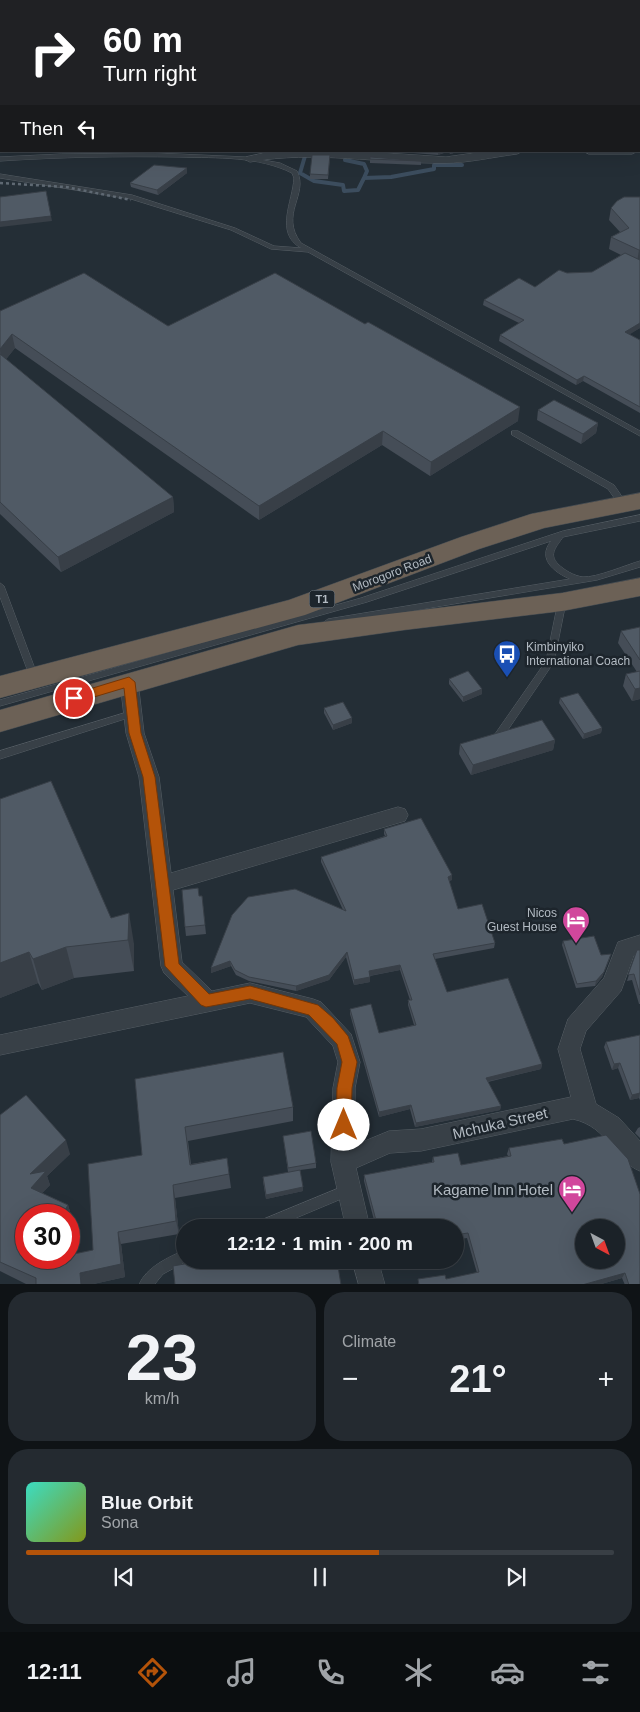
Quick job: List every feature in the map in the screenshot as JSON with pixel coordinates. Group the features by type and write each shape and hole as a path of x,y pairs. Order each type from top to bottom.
{"highway":[{"name":"Morogoro Road","path":"0,687 296,608 470,543 540,520 634,508"},
{"path":"0,720 298,635 404,620 562,602 640,586"}],"street":[{"path":"250,159 277,154 344,154 446,160 503,152"},
{"path":"129,682 131,714 149,777 172,966 206,1000"},
{"path":"163,884 398,815"},
{"path":"586,1110 569,1049 576,1026 613,984 626,949 640,944"},
{"path":"0,1045 94,1027 206,1000 250,993 313,1009 343,1041 349,1062 344,1088 344,1162 356,1219"},
{"name":"Mchuka Street","path":"344,1162 389,1142 421,1140 558,1109 572,1108 586,1110 600,1116 612,1125 640,1159"},
{"path":"368,1269 372,1284"}],"lane":[{"path":"0,160 124,153 250,159 290,168 296,173 297,180 290,207 290,229 294,239 310,250 640,434"},
{"path":"0,176 132,197 233,229 268,247 310,250"},
{"path":"515,433 610,487 634,508"},
{"name":"Morogoro Road","path":"0,702 364,600 566,533 634,508"},
{"path":"566,533 552,543 549,551 554,566 572,577 594,578"},
{"path":"0,711 284,631 363,615 594,578 640,564"},
{"path":"0,586 34,677"},
{"path":"498,737 550,662 562,602"},
{"path":"0,755 131,714"},
{"path":"278,1219 349,1190"},
{"path":"144,1284 159,1270 176,1261"}],"building":[{"path":"312,155 330,155 328,175 310,174"},
{"path":"370,157 421,161 370,159"},
{"path":"154,165 187,168 157,190 130,183"},
{"path":"46,191 51,216 0,222 0,197"},
{"path":"624,197 640,197 640,250 611,237 629,228 611,208"},
{"path":"625,253 640,260 640,323 625,332 640,340 640,407 584,376 577,380 500,335 524,320 484,300 519,278 535,287 559,270 567,273 592,272"},
{"path":"84,273 168,326 275,273 365,324 368,322 520,407 431,462 383,431 259,506 12,334 0,349 0,311"},
{"path":"0,354 173,497 58,557 0,502"},
{"path":"554,400 598,423 583,434 538,410"},
{"path":"640,627 640,660 621,631"},
{"path":"468,671 482,689 463,697 449,679"},
{"path":"640,671 640,688 635,689 626,674"},
{"path":"578,693 602,728 584,734 560,698"},
{"path":"343,702 352,718 333,725 324,708"},
{"path":"542,720 555,740 473,765 460,744"},
{"path":"51,781 111,918 129,913 128,940 66,947 33,959 29,952 0,963 0,799"},
{"path":"421,818 452,875 448,877 458,909 482,904 495,943 433,954 447,992 508,978 542,1064 486,1078 501,1106 416,1123 411,1105 379,1112 350,1009 371,1004 379,1033 416,1025 408,1000 412,1000 400,965 369,971 370,977 354,980 347,952 329,975 296,986 249,977 235,970 230,961 211,968 232,915 248,897 295,889 346,911 321,857 387,836 384,829"},
{"path":"198,888 199,896 202,896 205,925 185,927 182,890"},
{"path":"594,936 601,955 611,954 604,972 596,981 577,984 563,941"},
{"path":"637,950 640,950 640,995 634,974 628,975"},
{"path":"640,1035 640,1093 632,1095 620,1063 614,1064 606,1042"},
{"path":"283,1052 293,1107 185,1127 190,1165 227,1158 229,1174 173,1185 176,1221 118,1232 121,1264 80,1273 81,1284 36,1284 36,1278 16,1269 80,1269 80,1253 93,1250 88,1164 142,1155 135,1079"},
{"path":"26,1095 66,1140 30,1174 46,1171 31,1188 66,1204 15,1204 15,1269 0,1262 0,1115"},
{"path":"311,1131 316,1163 288,1168 283,1136"},
{"path":"606,1135 628,1159 640,1194 640,1284 629,1284 625,1273 586,1284 419,1284 418,1279 445,1275 446,1279 479,1272 468,1233 464,1234 464,1219 376,1219 364,1175 434,1162 433,1157 458,1153 461,1165 511,1156 509,1148 562,1139 564,1144"},
{"path":"300,1170 303,1187 266,1195 263,1177"},
{"path":"176,1265 176,1269 338,1269 341,1284 175,1284 173,1266"}],"waterway":[{"path":"305,156 300,173 314,181 343,185 344,191 358,190 364,178"},
{"path":"353,156 345,160 364,164 367,171 364,178"},
{"path":"364,178 391,177 434,169 434,165 462,165"}],"railway":[{"path":"0,183 66,187 131,200"}],"place":[{"name":"Kimbinyiko International Coach","path":"507,678"},
{"name":"Nicos Guest House","path":"576,944"},
{"name":"Kagame Inn Hotel","path":"572,1213"}],"route":[{"path":"74,698 129,682 131,714 135,733 149,777 172,966 206,1000 250,993 313,1009 343,1041 349,1062 344,1088 344,1125"}]}
